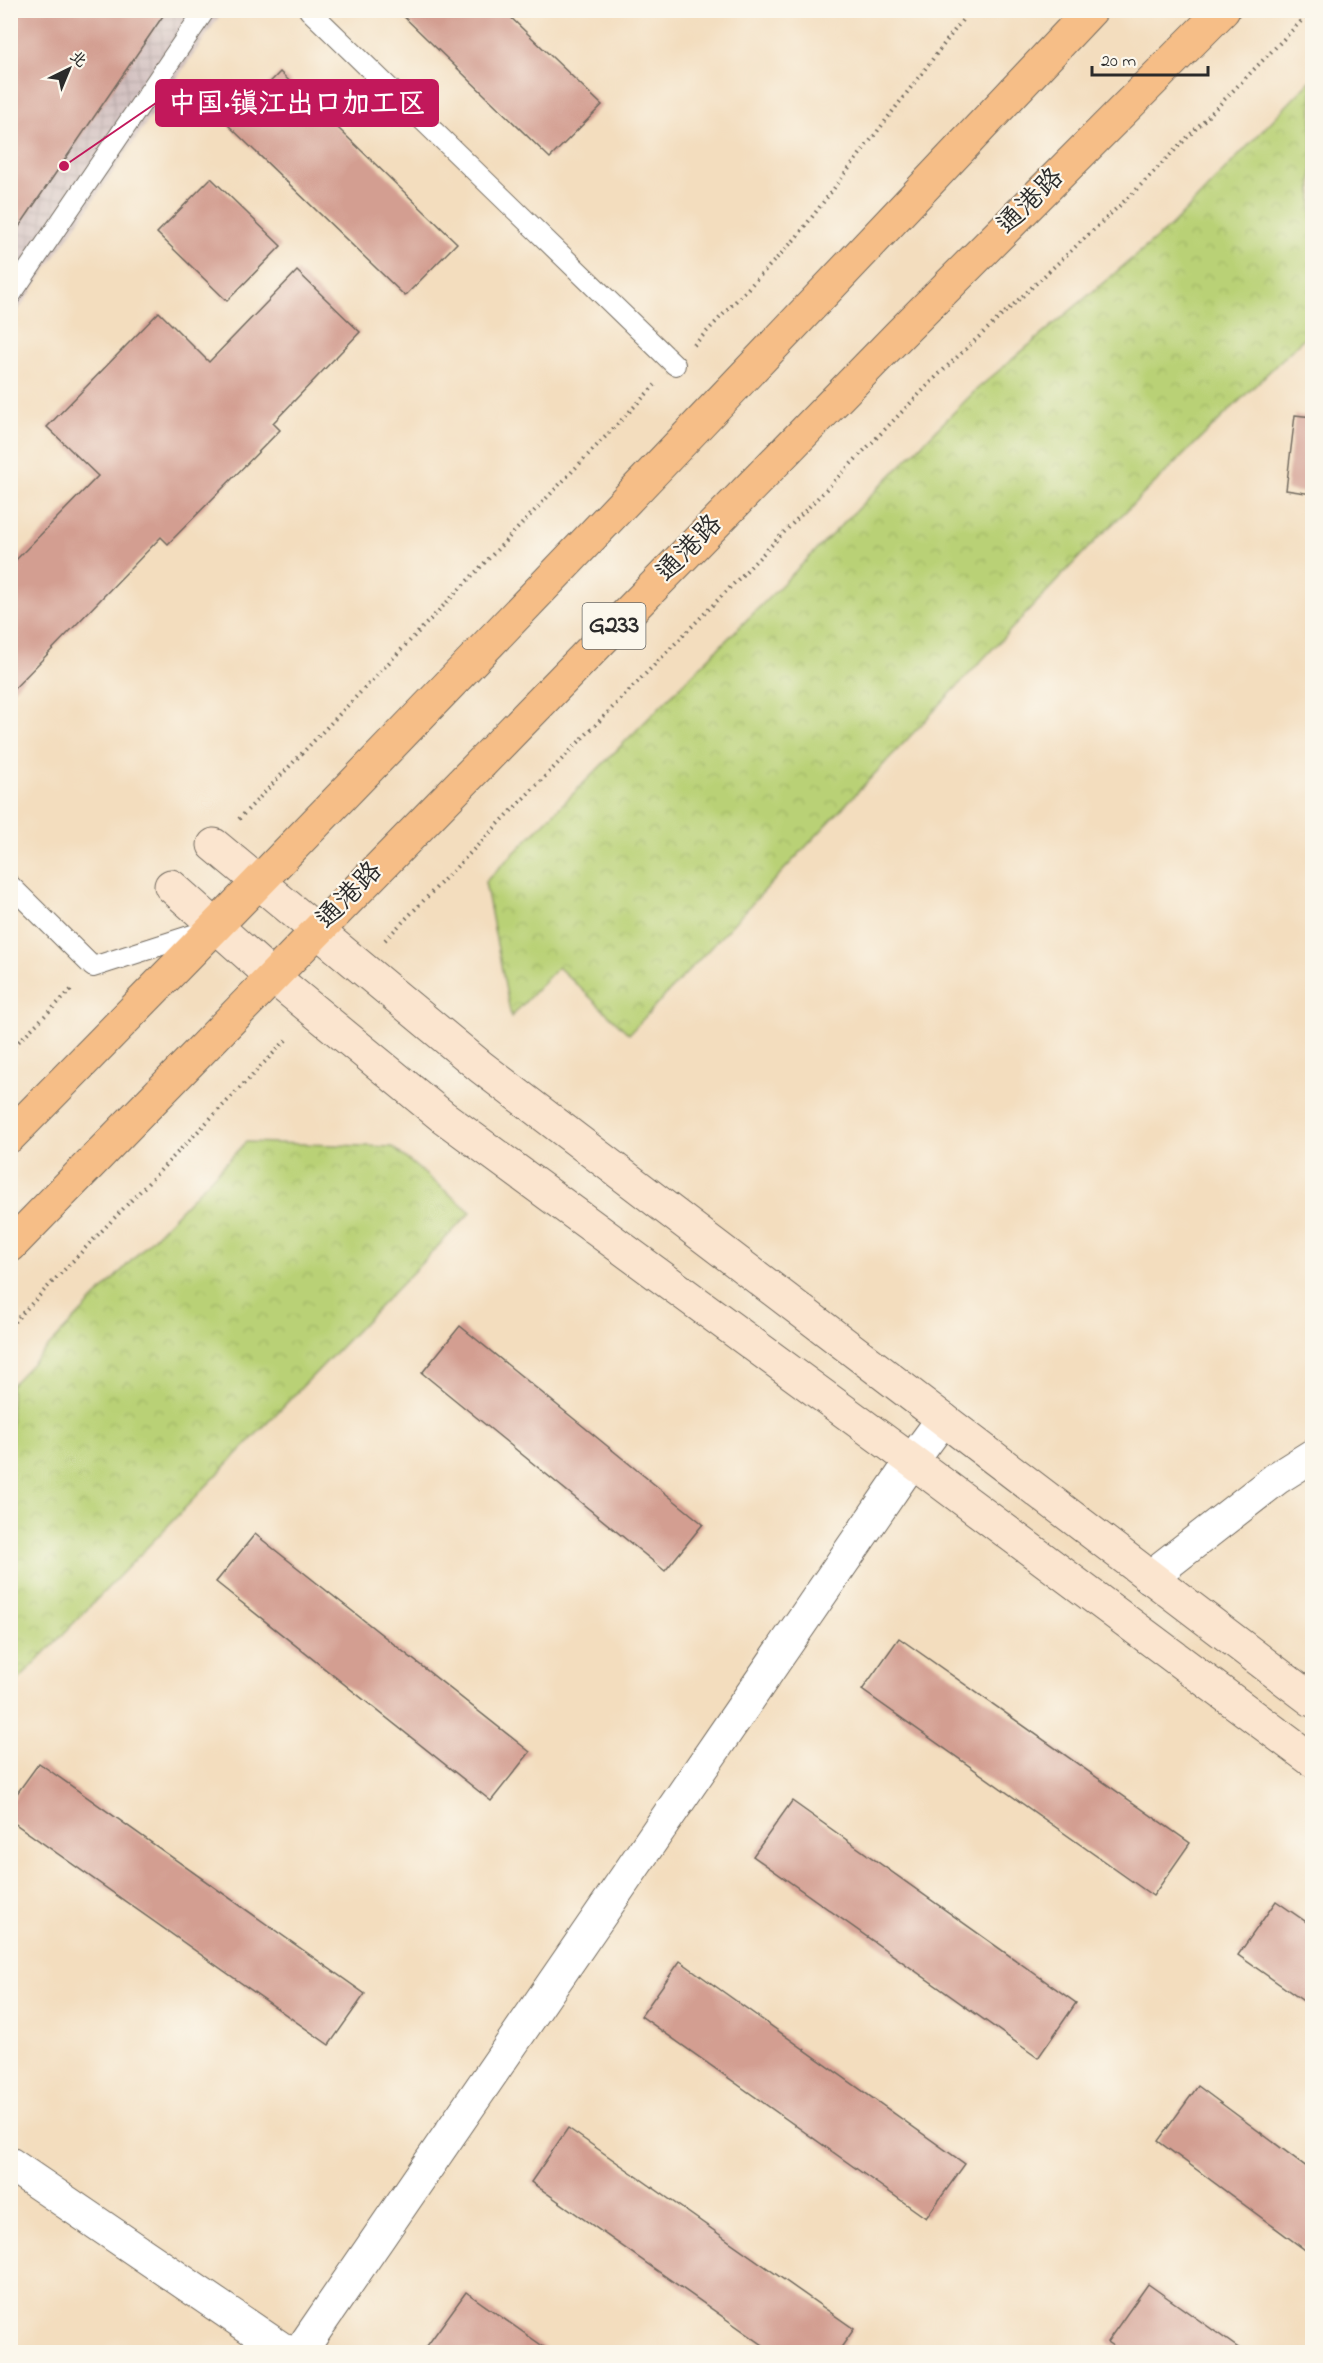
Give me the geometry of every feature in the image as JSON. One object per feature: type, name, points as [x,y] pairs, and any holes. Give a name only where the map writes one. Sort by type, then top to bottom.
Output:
[{"type":"highway","name":"G233","points":[[10,1136],[259,883],[844,273],[1091,10]]},
{"type":"highway","name":"通港路","points":[[10,1246],[898,336],[1223,10]]},
{"type":"main road","points":[[214,845],[481,1067],[1312,1700]]},
{"type":"main road","points":[[171,886],[273,977],[442,1116],[912,1461],[1312,1760]]},
{"type":"street","points":[[300,2352],[943,1419]]},
{"type":"street","points":[[1150,1577],[1277,1479],[1312,1456]]},
{"type":"street","points":[[10,2164],[286,2352]]},
{"type":"lane","points":[[10,296],[205,10]]},
{"type":"lane","points":[[309,10],[675,365]]},
{"type":"lane","points":[[10,885],[93,967],[216,927]]},
{"type":"path","points":[[214,845],[796,238],[970,10]]},
{"type":"path","points":[[360,966],[939,374],[1133,193],[1312,10]]},
{"type":"path","points":[[10,1050],[93,967]]},
{"type":"path","points":[[10,1326],[314,1011]]},
{"type":"shaded area","points":[[11,11],[223,11],[11,321]]},
{"type":"green space","points":[[1312,79],[1312,330],[1086,550],[629,1034],[558,967],[511,1017],[485,882],[977,389],[1172,225]]},
{"type":"green space","points":[[246,1142],[392,1147],[471,1212],[11,1688],[11,1385]]},
{"type":"building","points":[[10,10],[167,10],[10,240]]},
{"type":"building","points":[[397,10],[503,10],[602,105],[550,158]]},
{"type":"building","points":[[280,72],[457,243],[405,296],[228,125]]},
{"type":"building","points":[[211,178],[281,246],[227,301],[157,233]]},
{"type":"building","points":[[297,271],[360,332],[273,423],[280,430],[168,544],[161,537],[10,693],[10,566],[98,476],[47,427],[159,312],[209,362]]},
{"type":"building","points":[[1295,415],[1312,417],[1312,494],[1286,490]]},
{"type":"building","points":[[460,1326],[703,1524],[665,1571],[422,1373]]},
{"type":"building","points":[[255,1534],[530,1752],[491,1801],[216,1582]]},
{"type":"building","points":[[899,1638],[1190,1843],[1153,1896],[862,1690]]},
{"type":"building","points":[[39,1763],[365,1994],[329,2045],[10,1820],[10,1803]]},
{"type":"building","points":[[792,1801],[1076,2003],[1038,2058],[753,1856]]},
{"type":"building","points":[[1276,1901],[1312,1926],[1312,2007],[1238,1955]]},
{"type":"building","points":[[680,1961],[965,2164],[926,2218],[641,2016]]},
{"type":"building","points":[[1198,2086],[1312,2171],[1312,2255],[1158,2141]]},
{"type":"building","points":[[568,2128],[854,2329],[838,2352],[773,2352],[531,2182]]},
{"type":"building","points":[[1148,2284],[1244,2352],[1122,2352],[1107,2342]]},
{"type":"building","points":[[466,2292],[551,2352],[427,2352],[424,2350]]},
{"type":"place","name":"中国·镇江出口加工区","points":[[64,166]]}]
